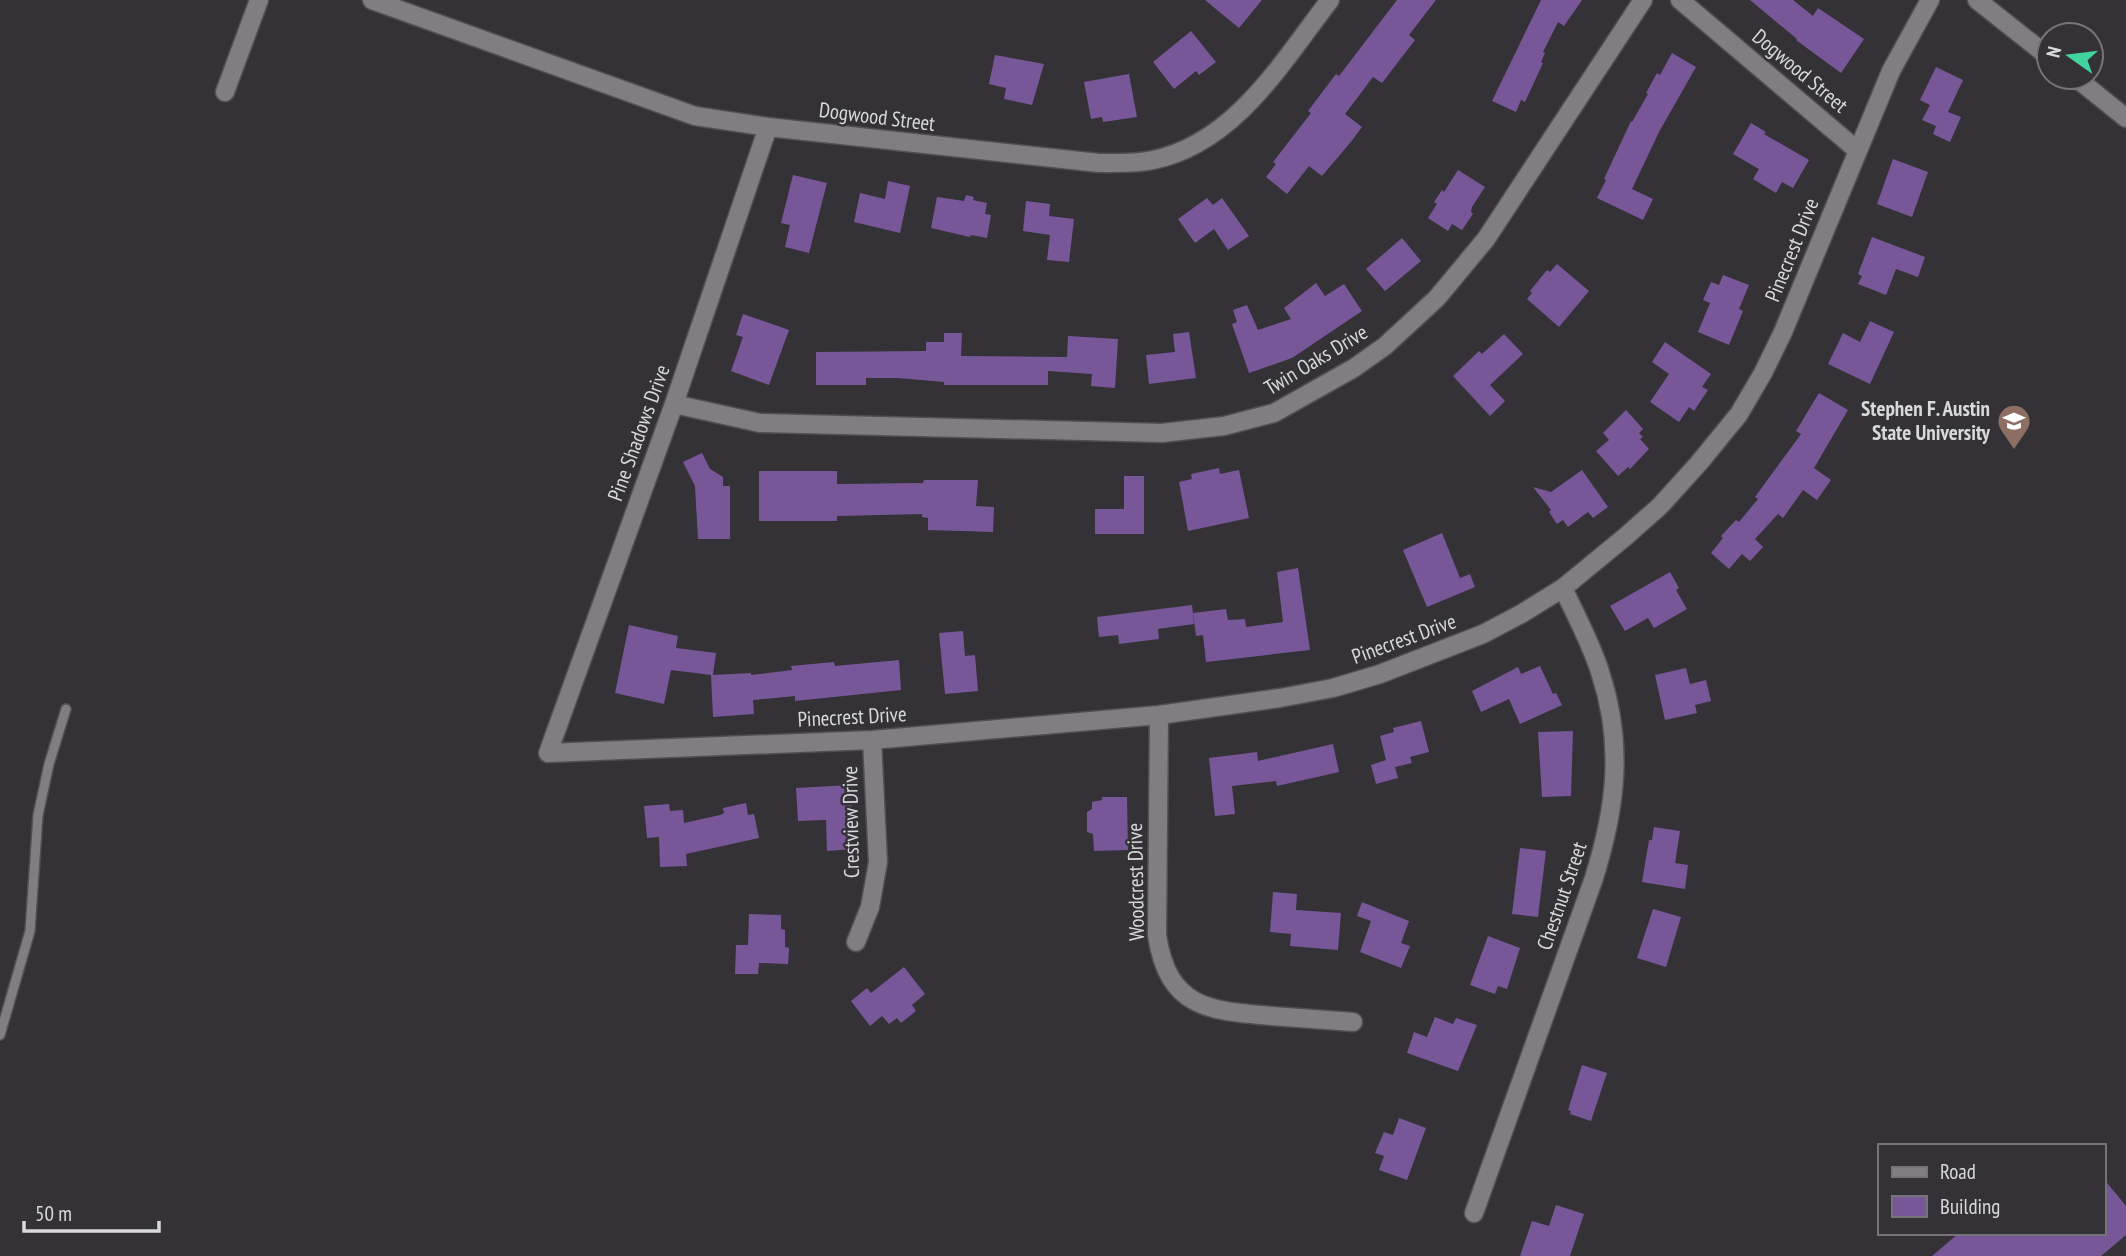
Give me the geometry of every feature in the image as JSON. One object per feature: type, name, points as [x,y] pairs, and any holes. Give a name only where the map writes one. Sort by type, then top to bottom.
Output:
[{"type":"street","points":[[225,92],[259,0]]},
{"type":"street","name":"Dogwood Street","points":[[372,0],[695,116],[768,127],[1099,163],[1152,160],[1198,144],[1240,111],[1266,83],[1330,0]]},
{"type":"street","name":"Twin Oaks Drive","points":[[674,404],[760,423],[1163,433],[1224,426],[1274,413],[1354,368],[1385,346],[1437,298],[1486,239],[1643,0]]},
{"type":"street","name":"Dogwood Street","points":[[1680,0],[1857,150]]},
{"type":"street","name":"Pinecrest Drive","points":[[548,753],[872,740],[1159,715],[1333,688],[1380,674],[1483,634],[1563,588],[1660,506],[1738,414],[1763,373],[1783,332],[1891,71],[1930,0]]},
{"type":"street","points":[[1977,0],[2035,46]]},
{"type":"street","points":[[2092,91],[2126,118]]},
{"type":"street","name":"Pine Shadows Drive","points":[[548,753],[674,404],[768,127]]},
{"type":"street","name":"Chestnut Street","points":[[1474,1213],[1594,878],[1613,802],[1615,750],[1607,696],[1600,670],[1563,588]]},
{"type":"street","name":"Woodcrest Drive","points":[[1159,715],[1157,935],[1164,969],[1184,993],[1213,1010],[1353,1021]]},
{"type":"street","name":"Crestview Drive","points":[[856,942],[870,907],[878,862],[872,740]]},
{"type":"lane","points":[[0,1035],[30,931],[40,803],[66,709]]},
{"type":"building","points":[[1205,0],[1262,0],[1239,28]]},
{"type":"building","points":[[1397,0],[1436,0],[1409,35],[1415,40],[1382,83],[1373,77],[1345,114],[1362,127],[1350,143],[1322,176],[1309,166],[1287,194],[1266,177],[1276,164],[1273,162],[1311,113],[1308,111],[1336,74],[1339,76]]},
{"type":"building","points":[[1541,0],[1582,0],[1564,26],[1558,22],[1543,52],[1543,63],[1525,102],[1521,100],[1516,112],[1492,101]]},
{"type":"building","points":[[1750,0],[1793,0],[1813,16],[1818,8],[1864,39],[1841,73],[1796,40]]},
{"type":"building","points":[[1191,31],[1216,62],[1199,75],[1196,71],[1174,89],[1153,62]]},
{"type":"building","points":[[1672,53],[1696,67],[1659,132],[1632,189],[1653,199],[1643,220],[1597,198],[1631,121],[1657,73],[1660,75]]},
{"type":"building","points":[[995,55],[1044,64],[1032,105],[1004,99],[1006,88],[989,84]]},
{"type":"building","points":[[1936,67],[1963,80],[1948,112],[1961,117],[1950,142],[1933,134],[1936,126],[1922,120],[1930,105],[1920,100]]},
{"type":"building","points":[[1129,74],[1137,117],[1103,122],[1102,117],[1091,119],[1084,82]]},
{"type":"building","points":[[1751,123],[1766,132],[1764,134],[1809,160],[1793,188],[1782,182],[1776,193],[1753,179],[1759,169],[1733,154]]},
{"type":"building","points":[[1893,159],[1928,172],[1912,217],[1877,204]]},
{"type":"building","points":[[1458,170],[1485,187],[1472,207],[1473,214],[1462,230],[1452,224],[1448,231],[1428,218],[1437,204],[1434,202]]},
{"type":"building","points":[[793,175],[827,183],[809,253],[785,247],[790,225],[781,223]]},
{"type":"building","points":[[888,181],[910,186],[900,233],[854,222],[860,193],[885,199]]},
{"type":"building","points":[[966,195],[974,197],[973,200],[987,203],[985,214],[991,215],[987,238],[931,228],[937,197],[964,201]]},
{"type":"building","points":[[1207,198],[1213,205],[1222,198],[1249,236],[1228,250],[1214,229],[1195,243],[1178,219]]},
{"type":"building","points":[[1026,201],[1050,204],[1049,216],[1074,219],[1069,262],[1047,260],[1050,235],[1023,231]]},
{"type":"building","points":[[1872,237],[1925,257],[1918,277],[1896,269],[1886,295],[1858,284],[1862,276],[1858,274]]},
{"type":"building","points":[[1402,238],[1421,261],[1385,291],[1366,269]]},
{"type":"building","points":[[1557,264],[1589,291],[1559,327],[1527,299],[1547,270],[1550,272]]},
{"type":"building","points":[[1723,275],[1749,285],[1739,309],[1743,311],[1729,345],[1698,332],[1710,303],[1703,300],[1711,282],[1719,285]]},
{"type":"building","points":[[1316,283],[1325,296],[1344,284],[1362,311],[1292,358],[1249,373],[1232,324],[1237,322],[1233,310],[1247,305],[1258,330],[1291,319],[1284,308]]},
{"type":"building","points":[[743,314],[789,330],[769,385],[731,371],[743,337],[736,335]]},
{"type":"building","points":[[1870,321],[1894,332],[1870,384],[1828,364],[1843,333],[1860,342]]},
{"type":"building","points":[[1189,332],[1196,378],[1149,384],[1146,355],[1175,352],[1173,334]]},
{"type":"building","points":[[944,333],[962,333],[961,356],[1067,357],[1068,336],[1118,339],[1115,388],[1091,386],[1092,374],[1048,371],[1048,385],[944,385],[944,382],[866,378],[866,385],[816,385],[816,352],[926,351],[926,342],[944,342]]},
{"type":"building","points":[[1504,334],[1523,354],[1490,385],[1505,401],[1490,416],[1453,376],[1479,351],[1482,354]]},
{"type":"building","points":[[1665,342],[1711,374],[1702,387],[1708,390],[1694,411],[1689,407],[1679,422],[1650,402],[1669,374],[1652,362]]},
{"type":"building","points":[[1819,393],[1848,410],[1814,468],[1831,480],[1817,500],[1803,490],[1783,518],[1778,514],[1755,539],[1763,547],[1750,561],[1742,554],[1729,569],[1711,553],[1723,538],[1721,536],[1736,520],[1739,522],[1758,499],[1755,497],[1801,434],[1796,431]]},
{"type":"building","points":[[1626,410],[1643,429],[1639,433],[1643,437],[1640,439],[1649,449],[1630,469],[1628,467],[1618,476],[1596,451],[1609,440],[1603,433]]},
{"type":"building","points":[[702,453],[710,469],[723,477],[723,486],[730,486],[730,539],[698,539],[695,486],[683,462]]},
{"type":"building","points":[[1219,468],[1220,474],[1239,470],[1249,518],[1188,531],[1179,482],[1192,479],[1191,474]]},
{"type":"building","points":[[1582,470],[1608,507],[1593,518],[1588,512],[1568,527],[1563,520],[1557,524],[1549,512],[1551,510],[1533,487],[1551,492]]},
{"type":"building","points":[[759,471],[837,471],[837,484],[978,480],[976,506],[994,507],[993,532],[928,530],[928,518],[922,517],[922,514],[837,516],[837,521],[759,521]]},
{"type":"building","points":[[1124,476],[1144,476],[1144,534],[1095,534],[1095,509],[1124,509]]},
{"type":"building","points":[[1442,533],[1460,578],[1470,574],[1475,587],[1427,607],[1403,550]]},
{"type":"building","points":[[1298,568],[1310,650],[1206,662],[1203,635],[1196,636],[1193,613],[1226,609],[1228,620],[1245,619],[1246,627],[1283,622],[1277,572]]},
{"type":"building","points":[[1670,572],[1687,609],[1654,628],[1648,618],[1625,631],[1610,606]]},
{"type":"building","points":[[1192,605],[1194,624],[1158,629],[1159,639],[1119,644],[1118,635],[1099,637],[1097,617]]},
{"type":"building","points":[[629,625],[678,636],[676,648],[716,653],[713,675],[751,675],[792,670],[791,666],[834,662],[835,666],[899,660],[901,690],[795,701],[795,696],[753,700],[754,714],[713,717],[711,675],[671,670],[664,704],[615,693]]},
{"type":"building","points":[[963,631],[965,656],[975,655],[978,691],[945,694],[939,633]]},
{"type":"building","points":[[1540,666],[1553,694],[1556,693],[1562,705],[1520,724],[1509,699],[1481,712],[1472,691],[1518,667],[1521,674]]},
{"type":"building","points":[[1686,668],[1690,684],[1706,680],[1711,701],[1695,705],[1697,713],[1665,720],[1655,675]]},
{"type":"building","points":[[1421,721],[1429,752],[1410,757],[1412,763],[1395,767],[1398,778],[1376,784],[1371,765],[1386,760],[1380,736],[1394,732],[1393,728]]},
{"type":"building","points":[[1573,731],[1571,796],[1542,797],[1538,732]]},
{"type":"building","points":[[1333,744],[1339,772],[1277,786],[1276,781],[1232,786],[1235,814],[1215,816],[1209,758],[1257,752],[1258,761]]},
{"type":"building","points":[[850,785],[854,849],[827,851],[826,820],[798,821],[796,788]]},
{"type":"building","points":[[1102,797],[1127,797],[1128,850],[1094,851],[1093,834],[1087,832],[1087,812],[1092,809],[1092,802],[1102,800]]},
{"type":"building","points":[[746,803],[748,815],[754,814],[759,838],[686,854],[687,866],[660,867],[659,837],[647,838],[644,806],[669,804],[670,811],[683,810],[684,823],[720,815],[724,813],[723,808]]},
{"type":"building","points":[[1654,827],[1680,831],[1675,863],[1688,865],[1685,889],[1642,882],[1649,840],[1652,840]]},
{"type":"building","points":[[1520,848],[1546,851],[1538,917],[1512,914]]},
{"type":"building","points":[[1273,892],[1297,894],[1296,910],[1341,913],[1338,950],[1290,946],[1291,934],[1270,932]]},
{"type":"building","points":[[1362,902],[1409,921],[1401,943],[1410,946],[1401,968],[1360,952],[1371,921],[1357,916]]},
{"type":"building","points":[[1653,909],[1681,917],[1666,967],[1637,958]]},
{"type":"building","points":[[749,914],[781,915],[781,929],[785,930],[785,947],[789,948],[788,964],[759,963],[758,974],[735,974],[736,945],[748,945]]},
{"type":"building","points":[[1488,936],[1520,948],[1507,989],[1498,986],[1495,994],[1470,985]]},
{"type":"building","points":[[904,967],[925,994],[912,1005],[916,1011],[901,1023],[897,1018],[889,1024],[882,1016],[870,1026],[851,1001],[867,988],[871,993]]},
{"type":"building","points":[[1435,1017],[1453,1024],[1456,1018],[1477,1025],[1458,1071],[1407,1053],[1414,1032],[1427,1037]]},
{"type":"building","points":[[1582,1065],[1607,1073],[1591,1121],[1570,1114],[1571,1111],[1568,1110]]},
{"type":"building","points":[[1399,1118],[1426,1128],[1407,1180],[1379,1170],[1384,1156],[1375,1153],[1384,1132],[1393,1135]]},
{"type":"building","points":[[2105,1180],[2126,1206],[2126,1235],[2101,1256],[1932,1256],[1957,1235],[2105,1235]]},
{"type":"building","points":[[1556,1205],[1584,1214],[1570,1256],[1520,1256],[1532,1221],[1549,1226]]},
{"type":"place","name":"Stephen F. Austin State University","points":[[2014,451]]}]
